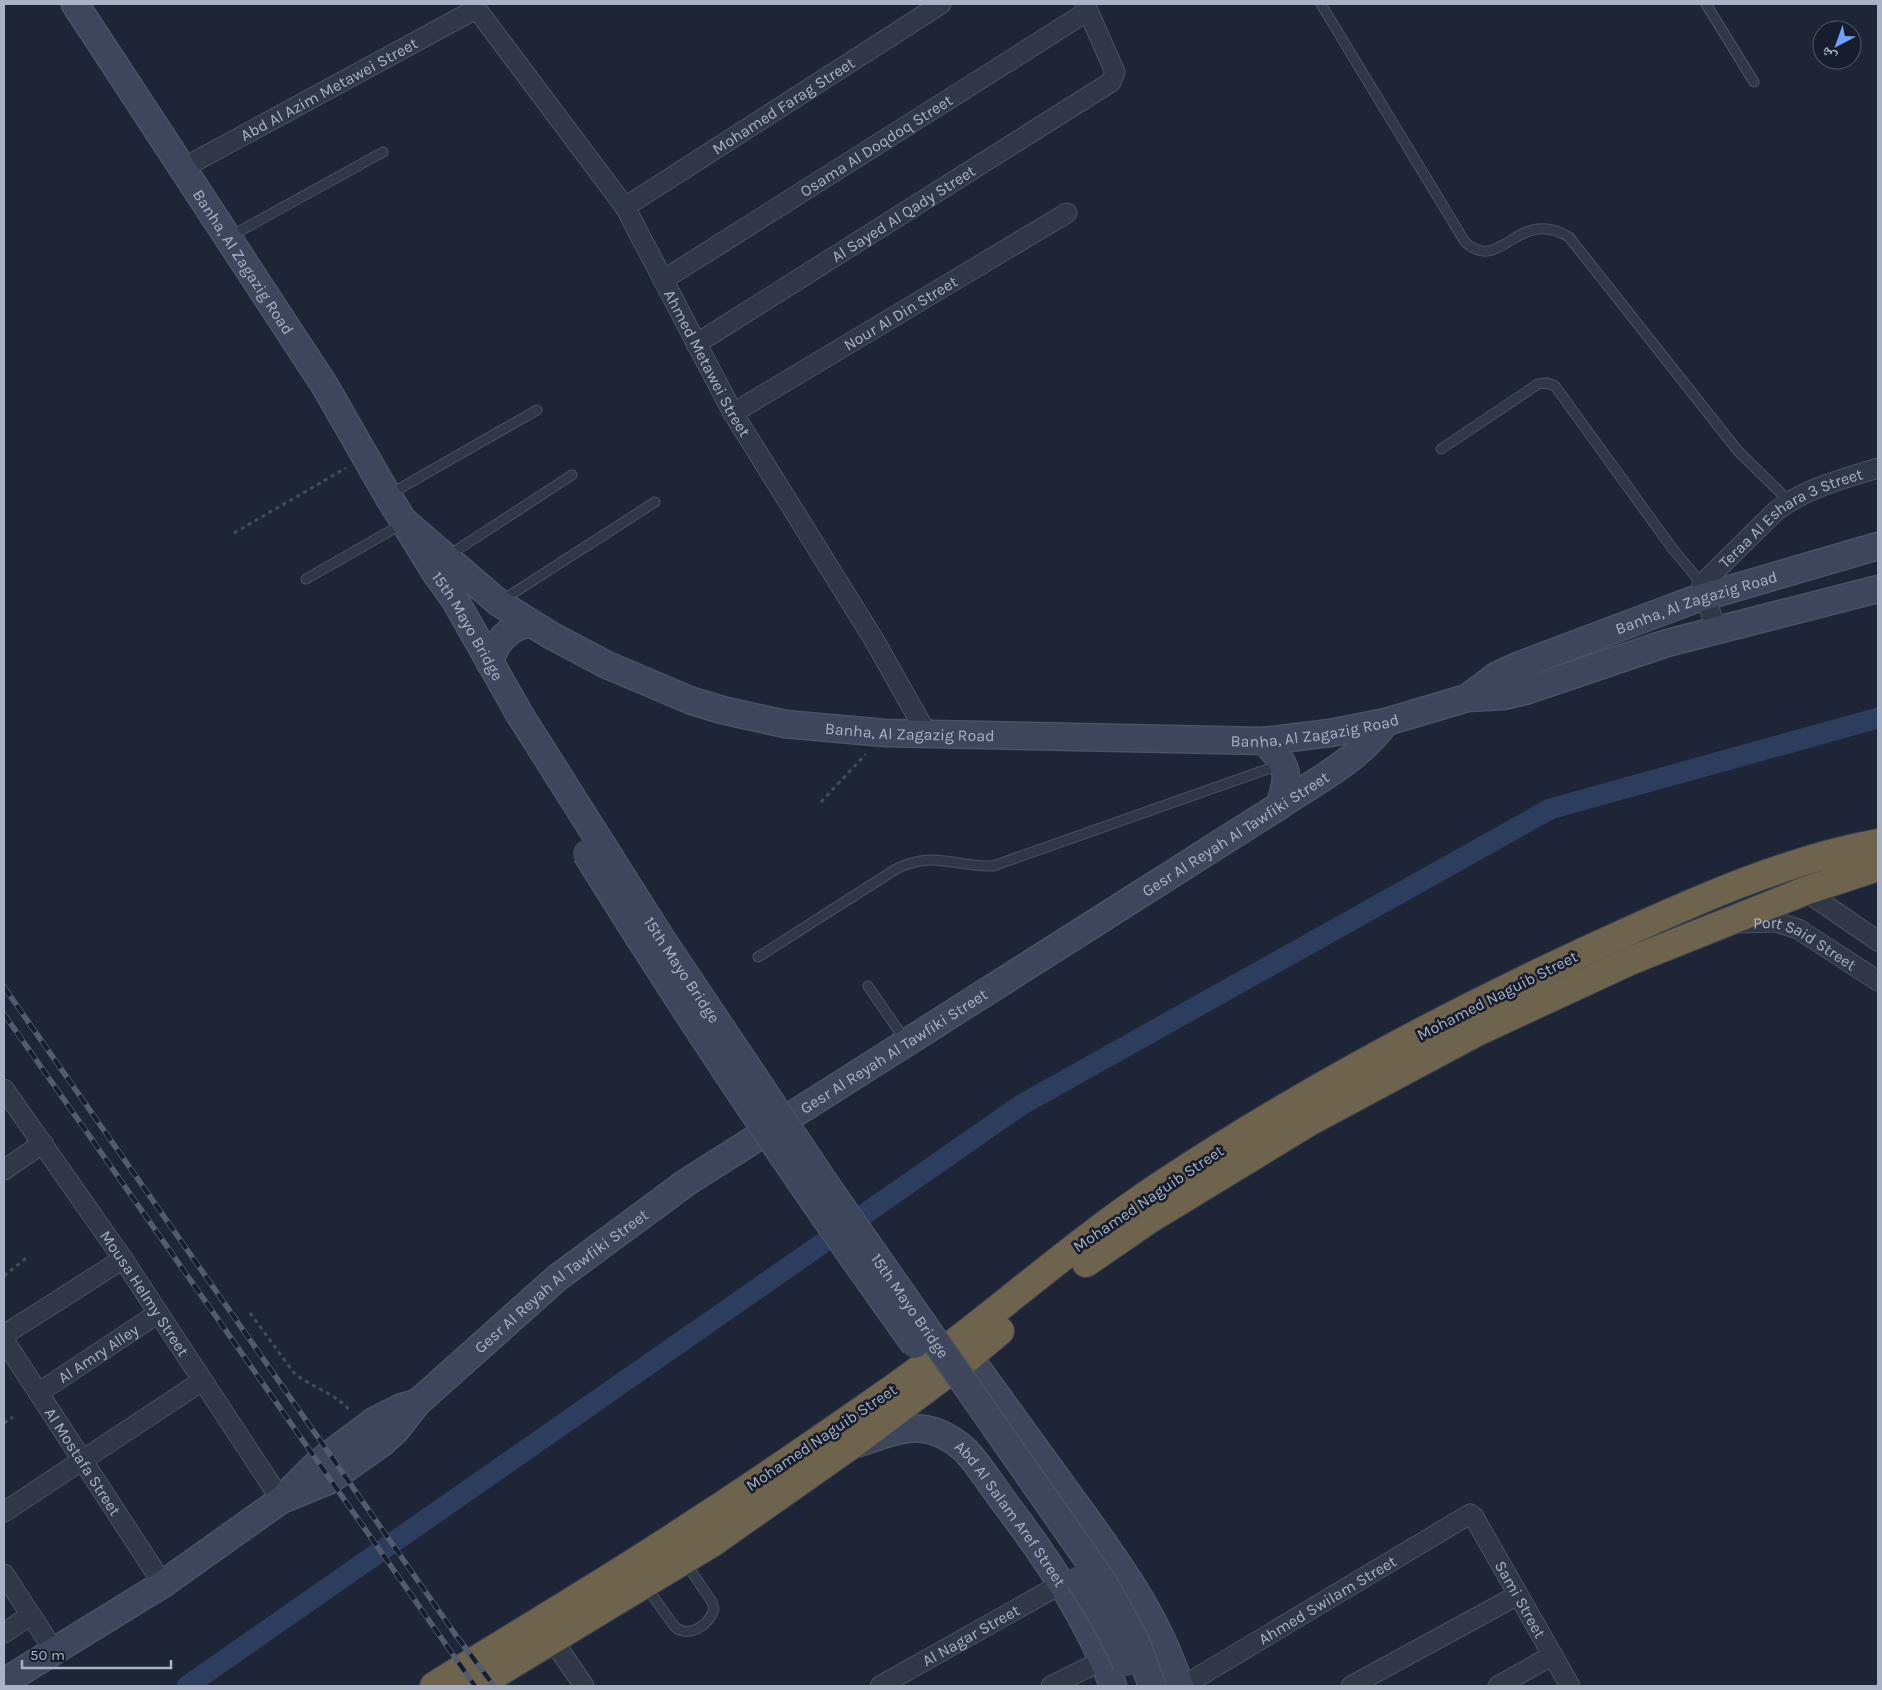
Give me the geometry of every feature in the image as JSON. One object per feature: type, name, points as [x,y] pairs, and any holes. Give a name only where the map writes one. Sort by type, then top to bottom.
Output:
[{"type":"highway","name":"Mohamed Naguib Street","points":[[481,1676],[677,1550],[850,1446],[969,1357],[1020,1314],[1110,1246],[1302,1112],[1338,1076],[1558,963],[1664,915],[1777,870],[1878,843]]},
{"type":"highway","name":"Mohamed Naguib Street","points":[[481,1676],[552,1639],[645,1584],[677,1550],[959,1340],[1069,1252],[1162,1185],[1302,1112],[1348,1102],[1477,1032],[1630,961],[1804,891],[1878,867]]},
{"type":"highway","points":[[1338,1076],[1336,1087],[1348,1102]]},
{"type":"highway","points":[[434,1686],[481,1676]]},
{"type":"main road","name":"Banha, Al Zagazig Road","points":[[75,4],[325,386],[388,496],[405,522],[440,565],[531,623],[607,666],[692,701],[722,710],[786,724],[885,733],[1264,741],[1330,733],[1386,722],[1466,698],[1503,696],[1525,691],[1667,643],[1878,588]]},
{"type":"main road","name":"Banha, Al Zagazig Road","points":[[1466,698],[1496,676],[1520,664],[1704,590],[1878,546]]},
{"type":"main road","name":"15th Mayo Bridge","points":[[440,565],[455,600],[490,663],[513,720],[611,894],[710,1046],[861,1270],[1087,1590],[1118,1644],[1135,1686]]},
{"type":"main road","name":"15th Mayo Bridge","points":[[440,565],[438,589],[452,622],[513,720],[800,1146],[1004,1443],[1104,1583],[1136,1641],[1152,1686]]},
{"type":"main road","points":[[490,663],[492,653],[504,636],[521,625],[531,623]]},
{"type":"main road","name":"Gesr Al Reyah Al Tawfiki Street","points":[[281,1500],[314,1488],[342,1472],[396,1430],[417,1403],[557,1278],[594,1248],[687,1182],[1279,806],[1357,754],[1376,737],[1386,722]]},
{"type":"main road","points":[[1264,741],[1284,764],[1287,776],[1279,806]]},
{"type":"main road","points":[[969,1357],[1126,1573],[1159,1630],[1181,1686]]},
{"type":"main road","name":"Gesr Al Reyah Al Tawfiki Street","points":[[4,1682],[163,1584],[281,1500],[318,1463],[387,1413],[417,1403]]},
{"type":"main road","name":"Abd Al Salam Aref Street","points":[[850,1446],[907,1429],[927,1430],[946,1437],[965,1450],[1026,1532],[1061,1584],[1103,1660],[1113,1686]]},
{"type":"street","name":"Mohamed Farag Street","points":[[625,207],[941,4]]},
{"type":"street","name":"Abd Al Azim Metawei Street","points":[[183,168],[474,6]]},
{"type":"street","name":"Ahmed Metawei Street","points":[[474,6],[625,207],[733,413],[873,638],[927,734]]},
{"type":"street","name":"Al Sayed Al Qady Street","points":[[696,344],[1111,82],[1115,72],[1087,7]]},
{"type":"street","name":"Osama Al Doqdoq Street","points":[[663,280],[1087,7]]},
{"type":"street","name":"Nour Al Din Street","points":[[733,413],[1067,213]]},
{"type":"street","name":"Teraa Al Eshara 3 Street","points":[[1704,590],[1776,511],[1789,501],[1805,492],[1878,468]]},
{"type":"street","points":[[1704,590],[1716,630]]},
{"type":"street","points":[[1804,891],[1878,941]]},
{"type":"street","name":"Port Said Street","points":[[1725,923],[1776,922],[1789,926],[1878,981]]},
{"type":"street","name":"Mousa Helmy Street","points":[[4,1089],[123,1259],[157,1314],[281,1500]]},
{"type":"street","points":[[4,1170],[43,1143]]},
{"type":"street","points":[[4,1335],[123,1259]]},
{"type":"street","name":"Al Amry Alley","points":[[38,1393],[157,1314]]},
{"type":"street","name":"Al Mostafa Street","points":[[4,1340],[163,1584]]},
{"type":"street","points":[[4,1512],[202,1381]]},
{"type":"street","name":"Ahmed Swilam Street","points":[[1181,1686],[1470,1514]]},
{"type":"street","name":"Sami Street","points":[[1470,1514],[1474,1517],[1570,1686]]},
{"type":"street","points":[[4,1574],[55,1652]]},
{"type":"street","name":"Al Nagar Street","points":[[880,1686],[1061,1584]]},
{"type":"street","points":[[1351,1686],[1518,1594]]},
{"type":"street","points":[[4,1633],[31,1615]]},
{"type":"street","points":[[552,1639],[584,1686]]},
{"type":"street","points":[[1498,1686],[1553,1655]]},
{"type":"street","points":[[1051,1686],[1103,1660]]},
{"type":"lane","points":[[1321,4],[1465,242],[1473,249],[1484,252],[1493,251],[1527,230],[1542,227],[1556,230],[1569,237],[1738,451],[1789,501]]},
{"type":"lane","points":[[1706,4],[1754,82]]},
{"type":"lane","points":[[228,238],[383,152]]},
{"type":"lane","points":[[1440,449],[1538,384],[1547,383],[1555,386],[1704,590]]},
{"type":"lane","points":[[388,496],[537,410]]},
{"type":"lane","points":[[440,565],[572,475]]},
{"type":"lane","points":[[499,603],[656,502]]},
{"type":"lane","points":[[306,579],[405,522]]},
{"type":"lane","points":[[758,957],[896,869],[913,861],[932,858],[972,866],[992,866],[1284,764]]},
{"type":"lane","points":[[868,986],[906,1042]]},
{"type":"lane","points":[[645,1584],[674,1627],[681,1632],[689,1633],[706,1622],[714,1609],[712,1602],[677,1550]]},
{"type":"path","points":[[234,533],[365,456]]},
{"type":"path","points":[[822,802],[885,733]]},
{"type":"path","points":[[4,1276],[26,1258]]},
{"type":"path","points":[[250,1313],[294,1373],[338,1399],[352,1413],[363,1430]]},
{"type":"path","points":[[4,1423],[13,1417]]},
{"type":"waterway","points":[[187,1686],[1021,1105],[1550,809],[1878,718]]},
{"type":"railway","points":[[4,987],[455,1634],[494,1686]]},
{"type":"railway","points":[[4,1014],[475,1686]]}]
